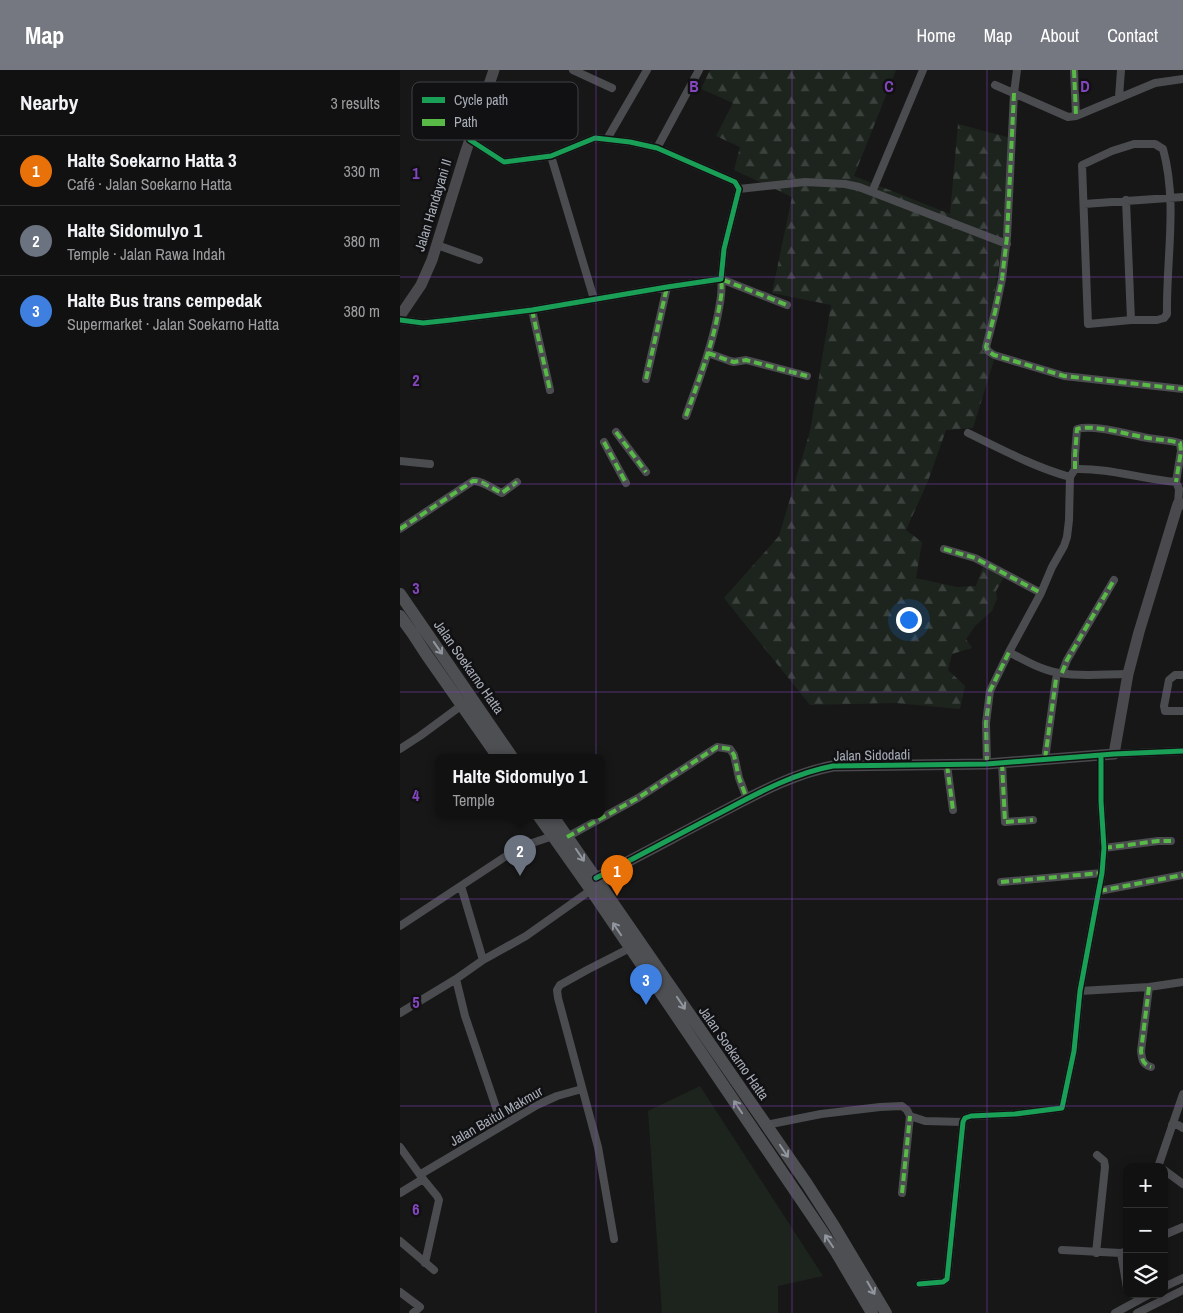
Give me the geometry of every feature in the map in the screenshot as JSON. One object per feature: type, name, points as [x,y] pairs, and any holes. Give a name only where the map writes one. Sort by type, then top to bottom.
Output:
[{"type":"main road","name":"Jalan Soekarno Hatta","points":[[400,594],[418,630],[462,705],[496,754]]},
{"type":"main road","name":"Jalan Soekarno Hatta","points":[[400,616],[418,630],[510,754]]},
{"type":"main road","name":"Jalan Soekarno Hatta","points":[[541,819],[660,971],[834,1226],[886,1313]]},
{"type":"main road","name":"Jalan Soekarno Hatta","points":[[555,819],[567,837],[630,948],[836,1252],[872,1313]]},
{"type":"main road","points":[[795,1192],[806,1184]]},
{"type":"street","name":"Jalan Handayani II","points":[[490,82],[494,70]]},
{"type":"street","points":[[573,70],[612,88]]},
{"type":"street","points":[[608,139],[647,70]]},
{"type":"street","points":[[657,148],[699,70]]},
{"type":"street","points":[[872,192],[923,70]]},
{"type":"street","points":[[1017,70],[1014,93],[1006,244],[1002,279],[986,347],[988,351],[994,355],[1064,376],[1183,389]]},
{"type":"street","points":[[1074,70],[1076,116]]},
{"type":"street","points":[[1119,97],[1121,70]]},
{"type":"street","points":[[995,85],[1065,116],[1076,116],[1155,83],[1183,79]]},
{"type":"street","points":[[470,140],[504,162],[551,156],[594,138],[608,139],[657,148],[735,182],[739,189],[724,248],[722,290],[716,324],[686,416]]},
{"type":"street","name":"Jalan Handayani II","points":[[400,318],[421,285],[437,245],[470,140]]},
{"type":"street","points":[[1134,144],[1155,144],[1162,149],[1166,160],[1171,197],[1167,314],[1164,318],[1157,320],[1131,320],[1088,324],[1082,164],[1134,144]]},
{"type":"street","points":[[551,156],[594,299]]},
{"type":"street","points":[[739,189],[805,182],[845,184],[859,187],[1006,244]]},
{"type":"street","points":[[1084,204],[1183,196]]},
{"type":"street","points":[[1126,200],[1131,320]]},
{"type":"street","points":[[437,245],[479,260]]},
{"type":"street","points":[[400,318],[423,322],[532,310],[666,286],[721,280],[759,293],[787,306]]},
{"type":"street","points":[[646,379],[666,286]]},
{"type":"street","points":[[532,310],[550,390]]},
{"type":"street","points":[[708,353],[734,362],[746,360],[808,376]]},
{"type":"street","points":[[988,764],[986,723],[990,690],[1064,546],[1069,520],[1070,477],[1075,469],[1078,430],[1082,428],[1095,428],[1180,443],[1181,451],[1176,482],[1181,504],[1139,632],[1128,674],[1114,754],[1183,751]]},
{"type":"street","points":[[616,432],[646,472]]},
{"type":"street","points":[[968,433],[1002,450],[1070,477]]},
{"type":"street","points":[[604,442],[626,483]]},
{"type":"street","points":[[400,461],[430,464]]},
{"type":"street","points":[[1075,469],[1109,471],[1176,482]]},
{"type":"street","points":[[400,529],[472,481],[480,481],[484,485],[502,492],[517,482]]},
{"type":"street","points":[[944,549],[975,558],[1041,593]]},
{"type":"street","points":[[1045,759],[1059,676],[1066,660],[1114,580]]},
{"type":"street","points":[[1009,652],[1059,676],[1074,674],[1128,674]]},
{"type":"street","points":[[1183,675],[1175,675],[1169,680],[1164,706],[1165,711],[1183,711]]},
{"type":"street","points":[[400,749],[462,705]]},
{"type":"street","points":[[605,816],[638,798],[717,747],[730,749],[734,755],[739,778],[747,799]]},
{"type":"street","name":"Jalan Sidodadi","points":[[593,884],[747,799],[806,773],[832,766],[988,764],[1114,754]]},
{"type":"street","points":[[918,1284],[943,1282],[949,1274],[963,1122],[965,1118],[977,1115],[1015,1114],[1062,1108],[1074,1051],[1080,991],[1102,874],[1104,848],[1101,756]]},
{"type":"street","points":[[1002,763],[1005,822],[1032,820]]},
{"type":"street","points":[[947,765],[953,810]]},
{"type":"street","points":[[567,837],[600,819]]},
{"type":"street","points":[[400,926],[520,847],[553,836]]},
{"type":"street","points":[[1104,848],[1171,841]]},
{"type":"street","points":[[1001,882],[1102,874]]},
{"type":"street","points":[[1099,891],[1183,875]]},
{"type":"street","points":[[400,1013],[483,960],[526,936],[593,884]]},
{"type":"street","points":[[461,886],[483,960]]},
{"type":"street","points":[[614,1239],[598,1147],[557,990],[560,986],[587,970],[630,948]]},
{"type":"street","points":[[456,979],[465,1016],[502,1125]]},
{"type":"street","points":[[1080,991],[1149,987],[1183,982]]},
{"type":"street","points":[[1149,987],[1141,1051],[1142,1060],[1151,1067]]},
{"type":"street","name":"Jalan Baitul Makmur","points":[[400,1193],[422,1176],[537,1105],[557,1096],[582,1089]]},
{"type":"street","points":[[1161,1163],[1172,1125],[1182,1100]]},
{"type":"street","points":[[766,1125],[821,1114],[880,1106],[902,1106],[910,1116],[902,1193]]},
{"type":"street","points":[[910,1116],[925,1121],[963,1122]]},
{"type":"street","points":[[1172,1125],[1178,1125],[1183,1128]]},
{"type":"street","points":[[400,1147],[439,1200],[425,1263]]},
{"type":"street","points":[[1096,1253],[1105,1167],[1104,1161],[1097,1155]]},
{"type":"street","points":[[1168,1173],[1183,1184]]},
{"type":"street","points":[[1168,1234],[1183,1228]]},
{"type":"street","points":[[400,1241],[434,1270]]},
{"type":"street","points":[[1062,1250],[1096,1253],[1123,1252]]},
{"type":"street","points":[[1168,1285],[1183,1278]]},
{"type":"street","points":[[1137,1313],[1183,1290]]},
{"type":"street","points":[[400,1292],[426,1313]]},
{"type":"street","points":[[1129,1298],[1130,1304]]},
{"type":"street","points":[[1115,1313],[1142,1298]]},
{"type":"street","points":[[413,1313],[420,1307]]},
{"type":"green space","points":[[710,70],[896,70],[854,176],[950,214],[958,124],[1011,138],[1004,235],[983,351],[994,360],[973,428],[946,430],[928,481],[906,530],[922,542],[916,578],[957,587],[976,586],[983,566],[1004,577],[996,591],[997,599],[992,611],[975,626],[966,639],[972,648],[952,654],[948,670],[965,686],[960,709],[895,703],[810,705],[724,598],[779,536],[810,431],[831,305],[772,293],[792,197],[734,170],[740,147],[716,136],[733,103],[701,89]]},
{"type":"green space","points":[[700,1086],[823,1276],[778,1286],[778,1313],[662,1313],[648,1111]]},
{"type":"marked path","points":[[1074,70],[1076,116]]},
{"type":"marked path","points":[[1014,93],[1007,237],[1002,279],[986,347],[988,351],[994,355],[1064,376],[1183,389]]},
{"type":"marked path","points":[[686,416],[712,340],[721,297],[721,279],[787,305]]},
{"type":"marked path","points":[[646,379],[667,287]]},
{"type":"marked path","points":[[532,310],[550,390]]},
{"type":"marked path","points":[[708,353],[734,362],[746,360],[807,376]]},
{"type":"marked path","points":[[1075,469],[1077,429],[1102,429],[1180,443],[1181,451],[1176,482]]},
{"type":"marked path","points":[[616,432],[646,472]]},
{"type":"marked path","points":[[604,442],[626,483]]},
{"type":"marked path","points":[[400,529],[473,481],[483,483],[502,493],[517,482]]},
{"type":"marked path","points":[[944,549],[975,558],[1041,593]]},
{"type":"marked path","points":[[1062,673],[1067,660],[1114,580]]},
{"type":"marked path","points":[[987,764],[986,723],[990,691],[1009,652]]},
{"type":"marked path","points":[[1045,759],[1056,679]]},
{"type":"marked path","points":[[605,816],[638,798],[717,747],[730,749],[734,755],[739,778],[747,799]]},
{"type":"marked path","points":[[1002,763],[1005,822],[1033,820]]},
{"type":"marked path","points":[[947,765],[953,810]]},
{"type":"marked path","points":[[567,837],[600,819]]},
{"type":"marked path","points":[[1104,848],[1171,841]]},
{"type":"marked path","points":[[1001,882],[1102,873]]},
{"type":"marked path","points":[[1099,891],[1183,875]]},
{"type":"marked path","points":[[1149,987],[1141,1051],[1144,1063],[1151,1067]]},
{"type":"marked path","points":[[902,1193],[910,1116]]},
{"type":"cycle path","points":[[400,320],[423,323],[532,310],[721,279],[724,249],[739,189],[735,182],[657,148],[630,142],[595,138],[551,156],[504,162],[470,140]]},
{"type":"cycle path","points":[[596,878],[771,787],[786,780],[833,766],[987,764],[1114,754],[1183,751]]},
{"type":"cycle path","points":[[919,1284],[943,1282],[947,1279],[963,1122],[965,1118],[1062,1108],[1074,1051],[1080,991],[1102,873],[1104,848],[1101,756]]},
{"type":"place","name":"Halte Sidomulyo 1","points":[[520,876]]},
{"type":"place","name":"Halte Soekarno Hatta 3","points":[[617,896]]},
{"type":"place","name":"Halte Bus trans cempedak","points":[[646,1005]]}]
